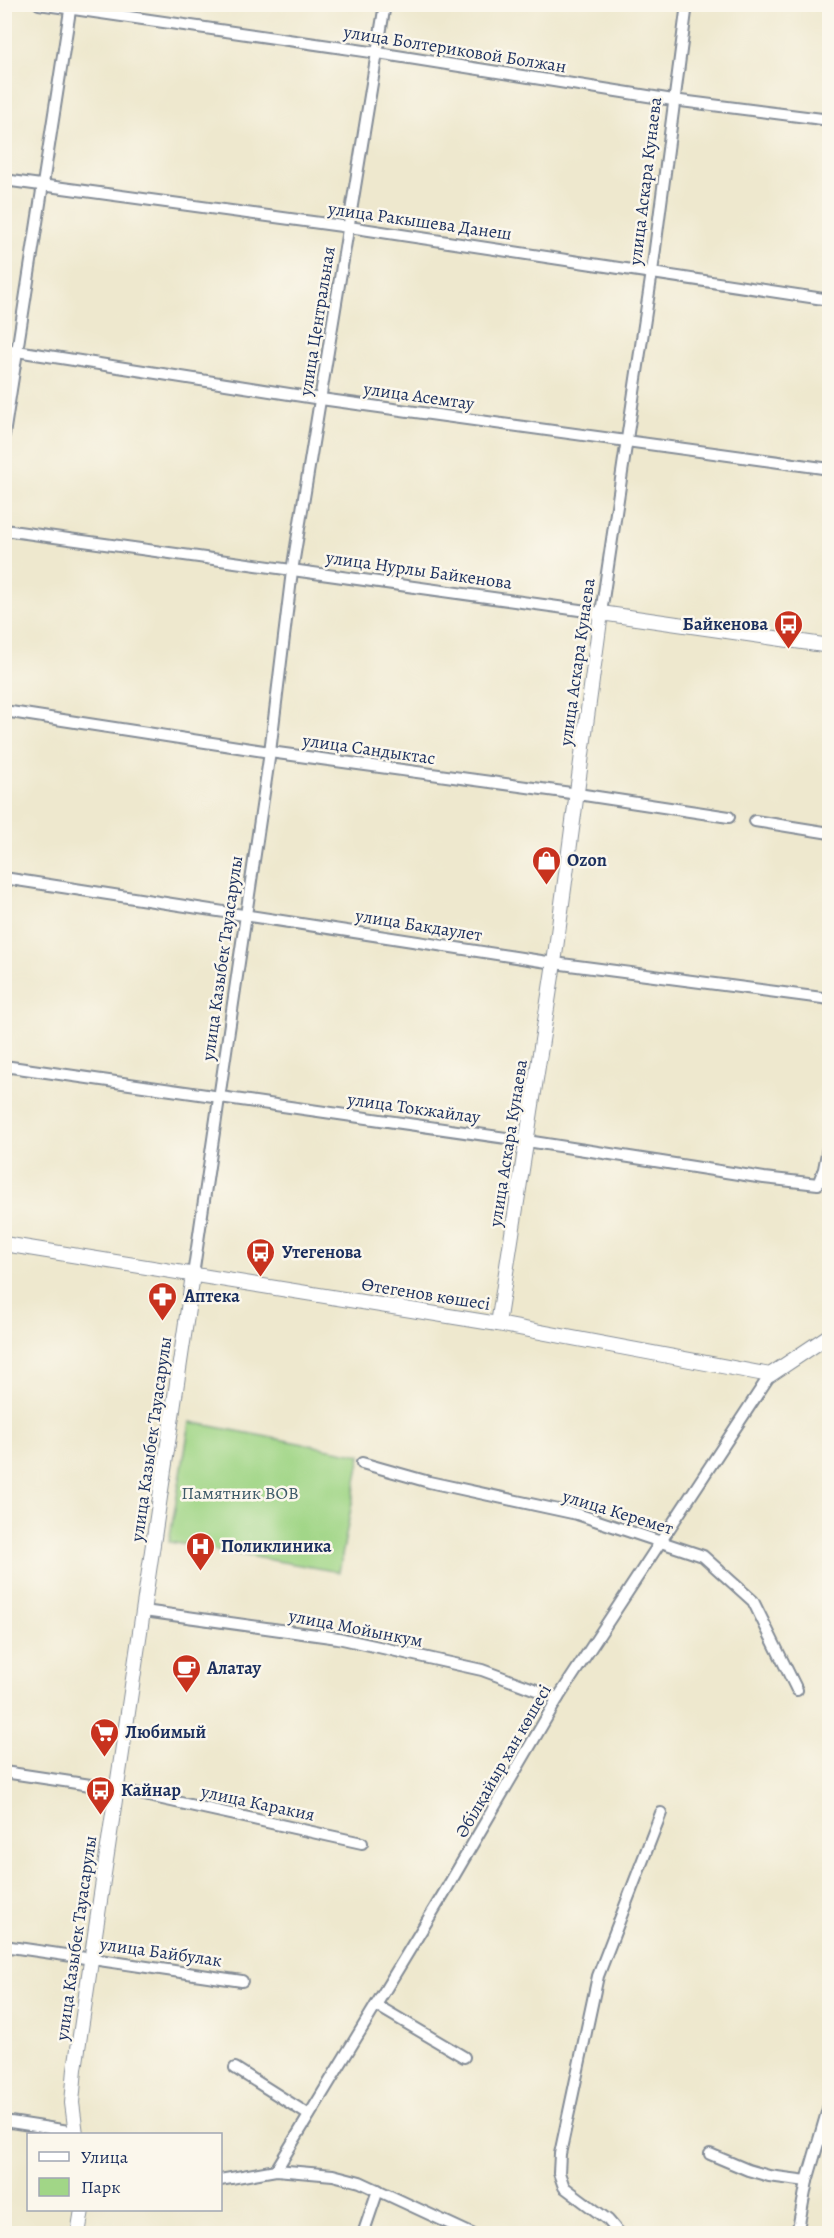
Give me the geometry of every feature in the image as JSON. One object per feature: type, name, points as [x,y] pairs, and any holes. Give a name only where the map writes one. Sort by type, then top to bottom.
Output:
[{"type":"street","name":"улица Болтериковой Болжан","points":[[39,4],[378,53],[673,100],[830,120]]},
{"type":"street","name":"улица Центральная","points":[[292,571],[385,4]]},
{"type":"street","name":"улица Аскара Кунаева","points":[[498,1324],[554,963],[601,613],[652,272],[687,4]]},
{"type":"street","points":[[4,435],[10,350],[43,185],[70,7]]},
{"type":"street","name":"улица Ракышева Данеш","points":[[4,180],[349,226],[830,300]]},
{"type":"street","name":"улица Асемтау","points":[[10,350],[321,399],[830,470]]},
{"type":"street","name":"улица Нурлы Байкенова","points":[[4,530],[830,646]]},
{"type":"street","name":"улица Казыбек Тауасарулы","points":[[75,2133],[72,2103],[75,2069],[247,915],[292,571]]},
{"type":"street","name":"улица Сандыктас","points":[[4,711],[270,752],[729,817]]},
{"type":"street","points":[[755,821],[830,833]]},
{"type":"street","name":"улица Бакдаулет","points":[[4,878],[554,963],[830,999]]},
{"type":"street","name":"улица Токжайлау","points":[[4,1066],[818,1184],[824,1169],[830,1137]]},
{"type":"street","name":"Өтегенов көшесі","points":[[4,1244],[498,1324],[770,1376]]},
{"type":"street","points":[[770,1376],[830,1335]]},
{"type":"street","name":"Әбілқайыр хан көшесі","points":[[276,2170],[558,1698],[770,1376]]},
{"type":"street","name":"улица Керемет","points":[[362,1462],[429,1482],[577,1514],[703,1556],[753,1601],[797,1690]]},
{"type":"street","name":"улица Мойынкум","points":[[144,1611],[338,1638],[482,1670],[558,1698]]},
{"type":"street","name":"улица Каракия","points":[[4,1772],[117,1789],[362,1843]]},
{"type":"street","points":[[620,2234],[608,2220],[564,2187],[559,2173],[560,2154],[598,1976],[661,1813]]},
{"type":"street","name":"улица Байбулак","points":[[4,1946],[242,1981]]},
{"type":"street","points":[[376,2006],[464,2056]]},
{"type":"street","points":[[235,2068],[309,2115]]},
{"type":"street","points":[[797,2234],[807,2181],[830,2102]]},
{"type":"street","points":[[4,2121],[75,2133]]},
{"type":"street","points":[[710,2154],[748,2170],[807,2181]]},
{"type":"street","points":[[222,2180],[276,2170],[333,2175],[360,2182],[472,2234]]},
{"type":"street","points":[[363,2234],[378,2190]]},
{"type":"street","points":[[78,2234],[82,2211]]},
{"type":"green space","name":"Памятник ВОВ","points":[[190,1422],[361,1455],[339,1572],[169,1542]]},
{"type":"place","name":"Байкенова","points":[[789,650]]},
{"type":"place","name":"Ozon","points":[[546,886]]},
{"type":"place","name":"Утегенова","points":[[261,1278]]},
{"type":"place","name":"Аптека","points":[[163,1322]]},
{"type":"place","name":"Поликлиника","points":[[200,1572]]},
{"type":"place","name":"Алатау","points":[[186,1694]]},
{"type":"place","name":"Любимый","points":[[104,1758]]},
{"type":"place","name":"Кайнар","points":[[100,1816]]}]
